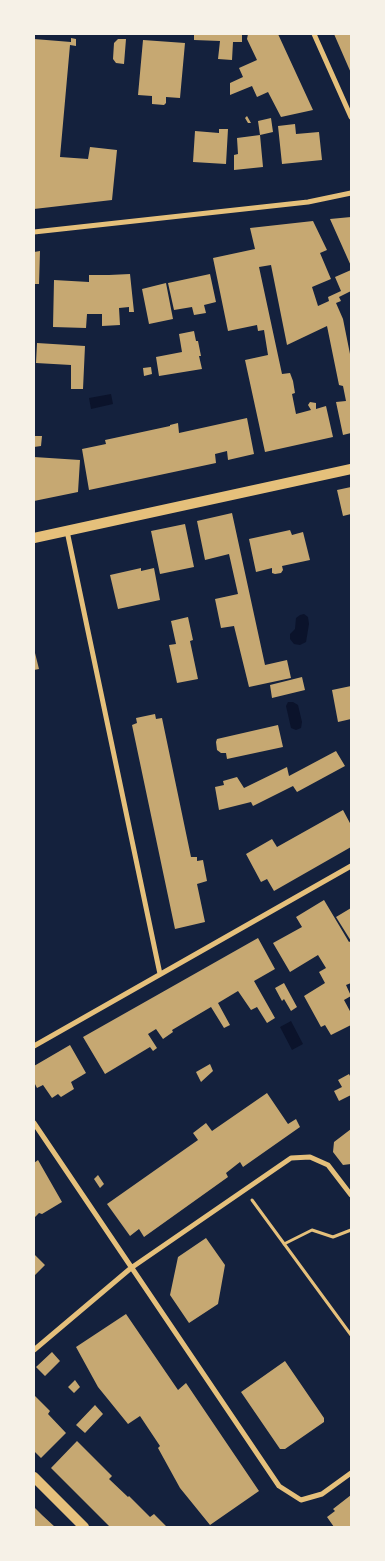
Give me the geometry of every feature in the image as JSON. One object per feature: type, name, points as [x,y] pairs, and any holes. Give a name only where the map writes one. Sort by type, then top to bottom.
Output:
[{"type":"main road","points":[[34,538],[351,469]]},
{"type":"main road","points":[[34,1477],[84,1527]]},
{"type":"street","points":[[314,34],[351,117]]},
{"type":"street","points":[[34,232],[308,202],[351,193]]},
{"type":"street","points":[[67,531],[160,974]]},
{"type":"street","points":[[34,1046],[351,866]]},
{"type":"street","points":[[34,1123],[279,1486],[301,1500],[322,1494],[351,1473]]},
{"type":"street","points":[[34,1350],[132,1268],[291,1158],[310,1157],[328,1165],[351,1195]]},
{"type":"path","points":[[245,1190],[351,1334]]},
{"type":"path","points":[[284,1244],[312,1230],[333,1237],[351,1230]]},
{"type":"water","points":[[111,394],[113,404],[91,409],[89,398]]},
{"type":"water","points":[[304,614],[308,617],[309,624],[306,642],[300,645],[294,644],[290,639],[290,634],[295,629],[296,618]]},
{"type":"water","points":[[288,702],[298,705],[302,722],[301,728],[296,730],[291,728],[286,706]]},
{"type":"water","points":[[291,1021],[303,1044],[292,1050],[280,1027]]},
{"type":"building","points":[[194,34],[242,34],[242,42],[233,42],[232,60],[218,59],[220,41],[194,40]]},
{"type":"building","points":[[248,34],[278,34],[313,110],[281,117],[268,92],[257,97],[252,86],[230,95],[230,83],[243,77],[239,68],[257,60],[247,39]]},
{"type":"building","points":[[334,34],[351,34],[351,73]]},
{"type":"building","points":[[71,38],[76,39],[76,46],[70,45],[60,157],[88,159],[90,147],[117,150],[112,200],[34,209],[34,39],[71,42]]},
{"type":"building","points":[[118,39],[126,39],[124,64],[116,63],[113,59],[114,43]]},
{"type":"building","points":[[143,40],[185,43],[180,98],[166,97],[164,105],[152,104],[152,96],[138,95]]},
{"type":"building","points":[[247,116],[251,123],[248,123],[245,118]]},
{"type":"building","points":[[271,118],[273,132],[260,135],[258,121]]},
{"type":"building","points":[[295,124],[296,134],[319,132],[322,160],[282,164],[278,126]]},
{"type":"building","points":[[219,129],[228,129],[226,164],[193,162],[195,131],[219,133]]},
{"type":"building","points":[[260,135],[263,167],[234,170],[234,155],[238,154],[237,138]]},
{"type":"building","points":[[351,217],[351,266],[330,219]]},
{"type":"building","points":[[313,221],[327,250],[320,253],[331,279],[312,287],[318,306],[329,301],[328,297],[341,291],[335,277],[351,270],[351,291],[339,297],[341,301],[336,303],[343,319],[351,359],[351,433],[343,435],[336,402],[346,401],[343,386],[339,385],[327,326],[287,345],[271,265],[259,267],[282,374],[290,373],[293,381],[295,393],[292,394],[296,414],[311,410],[308,405],[310,402],[316,403],[316,409],[326,406],[333,437],[265,452],[245,360],[268,355],[264,330],[258,331],[257,325],[228,331],[213,258],[255,249],[250,228]]},
{"type":"building","points":[[40,251],[39,284],[34,284],[34,252]]},
{"type":"building","points":[[130,274],[134,312],[129,312],[129,307],[119,308],[120,325],[102,326],[102,314],[87,314],[86,328],[53,327],[54,280],[89,282],[89,275]]},
{"type":"building","points":[[210,274],[216,302],[204,305],[206,313],[194,315],[192,307],[174,310],[168,283]]},
{"type":"building","points":[[166,283],[173,319],[149,324],[142,289]]},
{"type":"building","points":[[194,331],[196,341],[198,341],[202,369],[159,376],[156,357],[182,352],[179,334]]},
{"type":"building","points":[[37,343],[85,346],[83,389],[71,389],[71,365],[36,363]]},
{"type":"building","points":[[151,367],[152,374],[144,376],[143,368]]},
{"type":"building","points":[[247,418],[254,454],[228,460],[227,451],[215,454],[216,463],[89,490],[82,449],[106,444],[105,440],[178,423],[179,433]]},
{"type":"building","points":[[34,436],[42,436],[41,446],[34,447]]},
{"type":"building","points":[[34,457],[80,460],[78,492],[34,501]]},
{"type":"building","points":[[351,487],[351,514],[343,516],[337,490]]},
{"type":"building","points":[[232,513],[265,665],[287,660],[291,678],[249,687],[234,626],[221,628],[215,599],[238,594],[229,554],[205,560],[197,521]]},
{"type":"building","points":[[185,524],[194,567],[160,574],[151,531]]},
{"type":"building","points":[[290,530],[292,535],[303,532],[310,560],[282,566],[283,570],[281,573],[272,573],[272,568],[256,572],[249,539]]},
{"type":"building","points":[[141,568],[141,571],[154,568],[160,600],[118,609],[110,575]]},
{"type":"building","points":[[188,617],[193,640],[190,641],[198,679],[177,683],[169,645],[176,644],[171,621]]},
{"type":"building","points":[[34,649],[39,669],[34,670]]},
{"type":"building","points":[[302,677],[305,690],[272,698],[270,685]]},
{"type":"building","points":[[351,686],[351,719],[338,722],[332,690]]},
{"type":"building","points":[[155,714],[156,719],[162,718],[191,857],[197,857],[197,861],[203,860],[207,881],[197,884],[205,922],[175,929],[132,725],[137,723],[136,718]]},
{"type":"building","points":[[278,725],[283,747],[227,759],[226,753],[221,753],[217,750],[217,739]]},
{"type":"building","points":[[336,751],[345,766],[297,792],[293,786],[253,806],[251,802],[219,810],[215,787],[224,785],[223,781],[237,777],[244,788],[287,767],[289,776]]},
{"type":"building","points":[[343,810],[351,825],[351,847],[274,891],[267,879],[261,882],[246,854],[272,839],[277,847]]},
{"type":"building","points":[[324,900],[349,942],[351,941],[351,983],[346,985],[351,996],[344,1000],[351,1013],[351,1025],[331,1035],[325,1025],[321,1027],[304,996],[325,983],[319,972],[326,968],[318,955],[290,972],[273,943],[302,927],[296,917]]},
{"type":"building","points":[[351,908],[351,941],[336,917]]},
{"type":"building","points":[[258,938],[275,969],[254,981],[275,1018],[267,1023],[257,1007],[251,1010],[238,991],[218,1003],[230,1025],[224,1028],[211,1007],[172,1030],[173,1032],[163,1039],[156,1029],[148,1034],[157,1048],[153,1051],[150,1047],[105,1074],[83,1037]]},
{"type":"building","points":[[284,983],[297,1007],[291,1011],[284,999],[282,1001],[275,988]]},
{"type":"building","points":[[70,1045],[86,1073],[71,1082],[74,1089],[61,1097],[58,1094],[52,1098],[43,1085],[37,1088],[34,1082],[34,1066]]},
{"type":"building","points":[[210,1064],[213,1071],[201,1082],[196,1072]]},
{"type":"building","points":[[349,1074],[351,1078],[351,1095],[339,1101],[334,1091],[342,1087],[338,1080]]},
{"type":"building","points":[[267,1093],[288,1124],[296,1119],[300,1127],[243,1167],[240,1162],[226,1173],[228,1177],[144,1237],[139,1229],[130,1236],[107,1204],[198,1140],[193,1133],[206,1123],[212,1131]]},
{"type":"building","points":[[351,1129],[351,1164],[343,1165],[333,1152],[334,1142]]},
{"type":"building","points":[[38,1160],[62,1202],[42,1214],[39,1213],[34,1218],[34,1163]]},
{"type":"building","points":[[98,1175],[104,1184],[100,1188],[94,1179]]},
{"type":"building","points":[[206,1238],[225,1265],[218,1304],[189,1323],[170,1295],[178,1257]]},
{"type":"building","points":[[34,1254],[45,1265],[34,1276]]},
{"type":"building","points":[[126,1314],[178,1390],[186,1383],[259,1491],[210,1525],[180,1488],[158,1448],[160,1446],[140,1416],[128,1424],[98,1387],[76,1347]]},
{"type":"building","points":[[52,1352],[60,1361],[45,1376],[36,1367]]},
{"type":"building","points":[[285,1361],[324,1418],[324,1422],[285,1449],[280,1449],[241,1392]]},
{"type":"building","points":[[75,1380],[80,1387],[74,1393],[68,1387]]},
{"type":"building","points":[[34,1395],[50,1411],[48,1414],[66,1433],[41,1458],[34,1451]]},
{"type":"building","points":[[95,1405],[103,1414],[85,1433],[76,1425]]},
{"type":"building","points":[[77,1441],[112,1476],[109,1479],[150,1517],[154,1514],[167,1527],[110,1527],[51,1468]]},
{"type":"building","points":[[351,1495],[351,1527],[334,1527],[327,1517],[335,1511],[333,1509]]},
{"type":"building","points":[[34,1507],[42,1515],[55,1527],[34,1527]]}]
